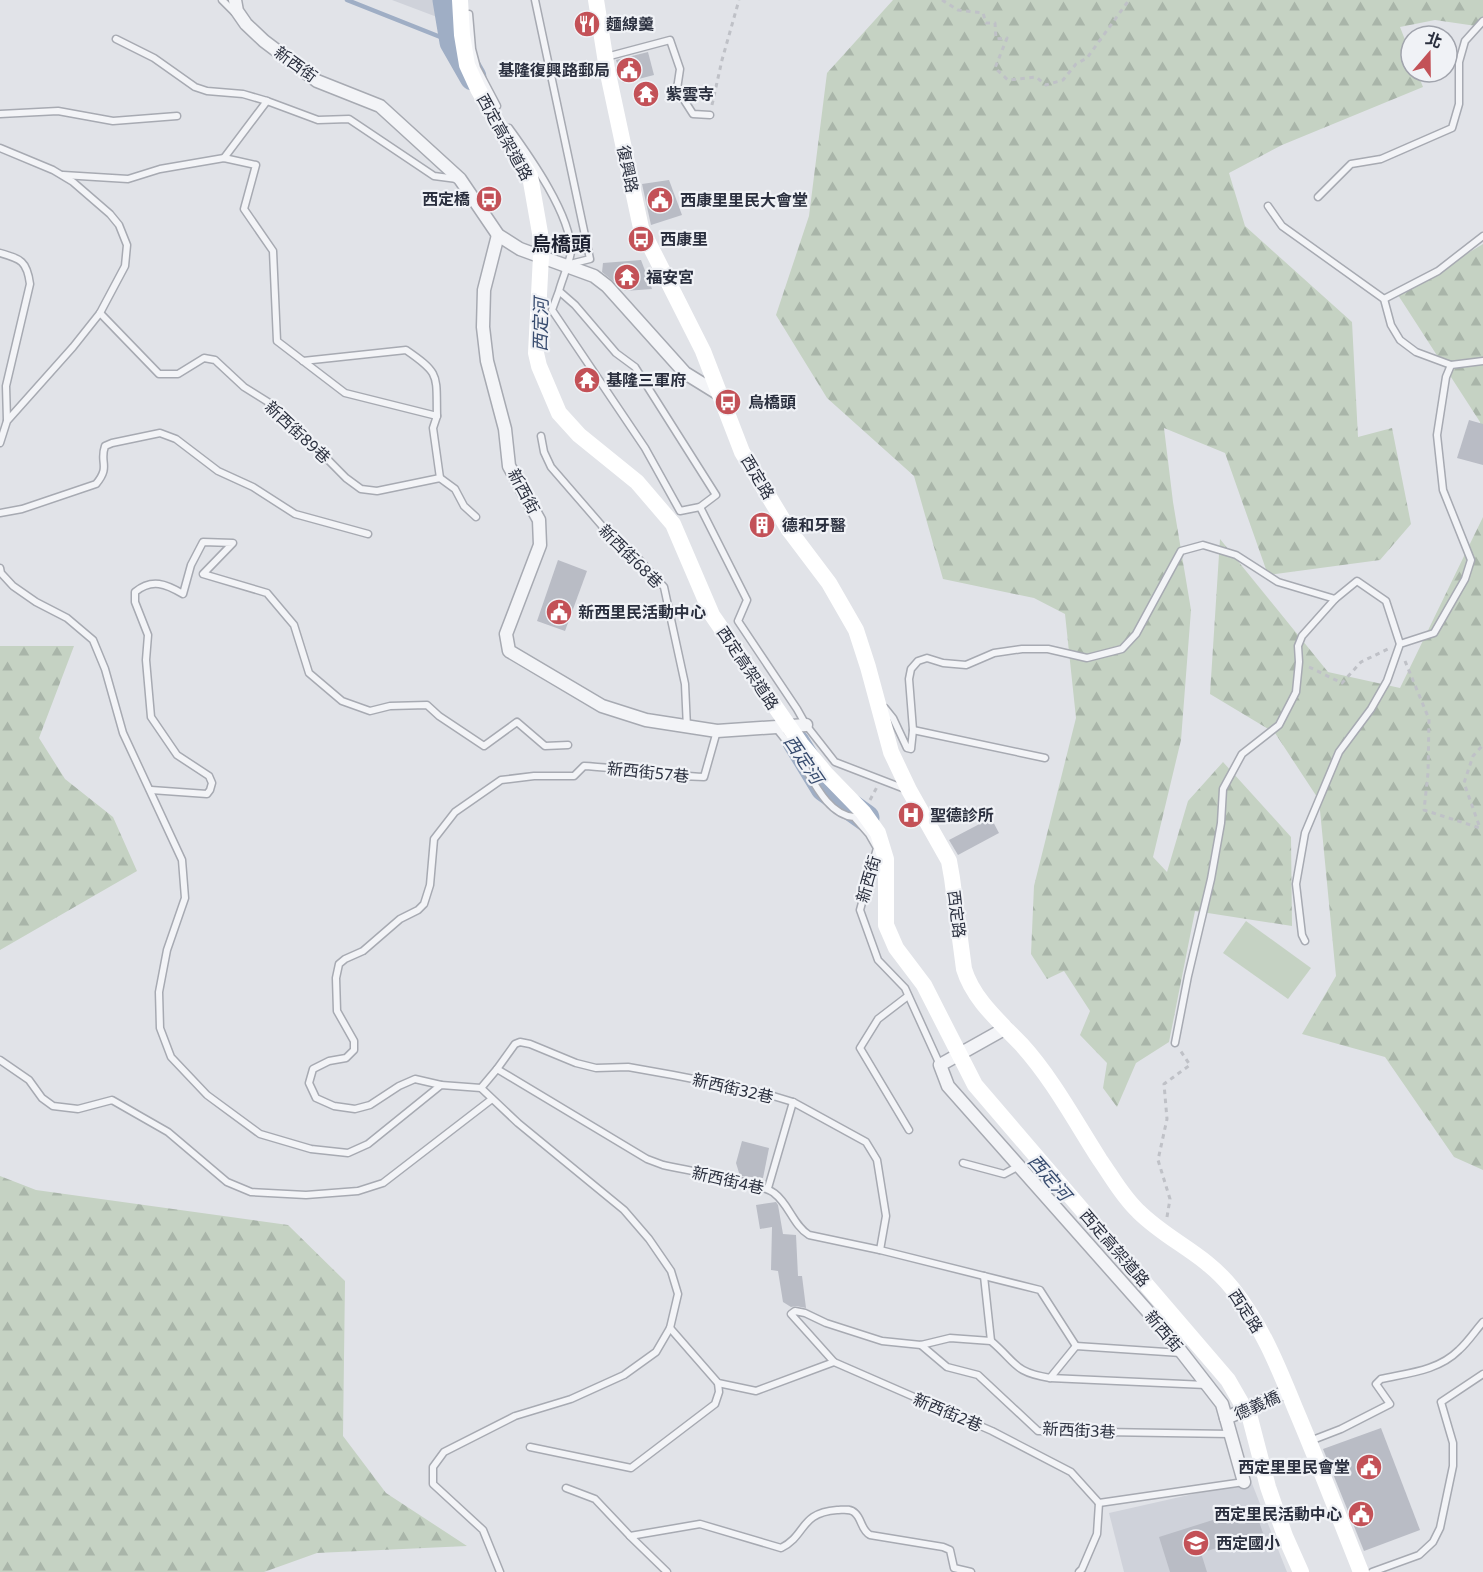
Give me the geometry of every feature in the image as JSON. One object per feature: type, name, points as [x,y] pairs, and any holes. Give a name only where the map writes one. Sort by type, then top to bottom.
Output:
[{"type":"street","points":[[235,0],[240,18]]},
{"type":"street","name":"復興路","points":[[596,0],[605,57],[641,228],[703,351],[719,394]]},
{"type":"street","name":"西定高架道路","points":[[464,5],[462,35],[467,65],[489,108],[530,176],[540,233],[535,254],[536,353],[558,413],[579,435],[638,482],[673,524],[712,615],[801,744],[863,812],[878,833],[886,859],[886,925],[896,948],[924,985],[975,1085],[1228,1380],[1250,1418],[1268,1487],[1285,1536],[1301,1572]]},
{"type":"street","name":"新西街","points":[[240,18],[264,41],[316,81],[380,106],[460,179],[498,235],[535,254]]},
{"type":"street","name":"新西街","points":[[498,235],[484,290],[483,327],[487,361],[505,429],[509,466],[539,520],[540,545],[506,634],[509,651],[602,706],[646,720],[717,731],[776,728]]},
{"type":"street","points":[[535,254],[594,276],[608,286],[685,373],[719,394]]},
{"type":"street","name":"西定路","points":[[719,394],[742,452],[789,530],[829,584],[856,630],[891,752],[909,790],[949,861],[964,969],[972,989],[1023,1046],[1052,1084],[1126,1199],[1165,1234],[1202,1257],[1219,1272],[1253,1318],[1270,1348],[1361,1572]]},
{"type":"street","points":[[776,728],[806,725]]},
{"type":"street","points":[[940,1065],[1006,1028]]},
{"type":"street","name":"新西街","points":[[940,1065],[948,1086],[1183,1354],[1222,1404],[1244,1482]]},
{"type":"street","name":"德義橋","points":[[1226,1418],[1288,1391]]},
{"type":"lane","points":[[222,0],[240,18]]},
{"type":"lane","points":[[535,0],[590,259],[562,264]]},
{"type":"lane","points":[[464,5],[477,68],[504,120],[538,169],[565,222],[571,252],[562,264],[559,291],[552,310],[645,448],[680,511],[700,507],[716,495],[635,367],[616,353],[575,305],[559,291]]},
{"type":"lane","points":[[1318,197],[1351,164],[1381,159],[1452,128],[1459,104],[1459,62],[1465,41],[1483,21]]},
{"type":"lane","points":[[116,39],[154,58],[195,87],[207,91],[243,94],[318,120],[349,119],[434,176],[460,179]]},
{"type":"lane","points":[[605,57],[670,40],[680,69],[677,89],[693,114],[710,115]]},
{"type":"lane","points":[[224,158],[267,101]]},
{"type":"lane","points":[[0,114],[58,111],[113,121],[177,116]]},
{"type":"lane","points":[[0,148],[63,175],[100,204],[119,225],[127,245],[125,266],[99,313],[73,347],[8,421],[0,442]]},
{"type":"lane","points":[[63,175],[128,179],[160,169],[224,158],[256,165],[244,209],[273,251],[278,340],[345,393],[437,416]]},
{"type":"lane","points":[[1268,206],[1282,226],[1384,299],[1391,325],[1400,340],[1416,352],[1451,365],[1483,361]]},
{"type":"lane","points":[[1384,299],[1438,271],[1483,236]]},
{"type":"lane","points":[[0,254],[19,259],[28,269],[30,284],[6,386],[8,421]]},
{"type":"lane","name":"新西街89巷","points":[[99,313],[159,374],[178,374],[204,358],[214,360],[244,387],[276,407],[346,478],[362,489],[377,491],[440,478]]},
{"type":"lane","points":[[303,361],[406,350],[429,366],[436,378],[437,416],[433,428],[440,478],[455,489],[464,506],[476,517]]},
{"type":"lane","points":[[1400,644],[1434,633],[1465,579],[1471,560],[1443,490],[1437,435],[1446,377],[1451,365]]},
{"type":"lane","points":[[0,513],[22,509],[96,484],[105,468],[102,453],[105,446],[160,433],[176,439],[218,471],[253,487],[295,514],[368,534]]},
{"type":"lane","name":"新西街68巷","points":[[541,436],[543,452],[551,467],[629,557],[636,556],[664,587],[686,684],[687,728]]},
{"type":"lane","points":[[700,507],[747,600],[738,621],[806,725],[835,762],[909,790]]},
{"type":"lane","points":[[151,790],[207,794],[212,783],[208,776],[177,755],[151,717],[146,660],[148,635],[135,602],[135,592],[152,583],[166,584],[183,594],[191,565],[203,543],[233,543],[203,574],[267,593],[294,625],[309,673],[342,701],[370,711],[390,706],[427,705],[439,716],[484,746],[517,722],[544,746],[568,745]]},
{"type":"lane","points":[[876,699],[893,718],[907,748],[911,749],[913,730],[909,679],[911,669],[918,661],[927,658],[943,663],[966,665],[994,653],[1022,649],[1048,649],[1087,658],[1122,649],[1136,634],[1181,551],[1203,545],[1236,555],[1278,582],[1335,599]]},
{"type":"lane","points":[[0,568],[1,573],[13,586],[36,602],[67,618],[93,640],[105,669],[123,733],[182,860],[184,898],[167,950],[159,992],[160,1028],[171,1057],[207,1095],[260,1134],[311,1149],[348,1153],[369,1144],[441,1085],[481,1088],[518,1123],[624,1210],[649,1239],[671,1271],[678,1294],[670,1328],[656,1352],[624,1375],[571,1400],[515,1416],[444,1452],[433,1467],[433,1484],[483,1530],[500,1572]]},
{"type":"lane","points":[[1175,1043],[1181,1022],[1188,976],[1212,879],[1221,823],[1223,789],[1242,754],[1279,725],[1296,692],[1298,646],[1302,636],[1335,599],[1358,580],[1386,601],[1400,644],[1382,691],[1371,710],[1339,752],[1305,833],[1296,884],[1302,935],[1305,941]]},
{"type":"lane","name":"新西街","points":[[776,728],[799,758],[819,793],[845,817],[854,817],[869,834],[877,848],[860,910],[878,960],[905,988],[940,1065]]},
{"type":"lane","points":[[913,730],[1045,758]]},
{"type":"lane","name":"新西街57巷","points":[[441,1085],[415,1079],[399,1086],[370,1105],[355,1109],[334,1106],[316,1098],[309,1083],[313,1070],[328,1061],[346,1058],[354,1050],[354,1041],[337,1011],[336,978],[339,964],[363,951],[400,919],[418,910],[424,904],[430,885],[434,839],[455,812],[501,780],[534,776],[573,776],[584,766],[622,768],[670,776],[704,777],[717,731]]},
{"type":"lane","points":[[908,996],[879,1019],[860,1048],[909,1130]]},
{"type":"lane","name":"新西街32巷","points":[[497,1069],[515,1044],[520,1042],[596,1068],[628,1067],[760,1092],[793,1102],[866,1142],[877,1160],[886,1216],[880,1250]]},
{"type":"lane","points":[[0,1060],[29,1080],[42,1098],[53,1106],[78,1109],[112,1100],[168,1132],[227,1182],[251,1192],[275,1194],[306,1195],[358,1191],[383,1184],[492,1099]]},
{"type":"lane","points":[[481,1088],[497,1069]]},
{"type":"lane","name":"新西街4巷","points":[[497,1069],[646,1159],[663,1166],[768,1188],[783,1200],[802,1230],[809,1234],[1040,1290],[1076,1346]]},
{"type":"lane","points":[[768,1188],[793,1102]]},
{"type":"lane","points":[[963,1163],[1004,1174],[1019,1166]]},
{"type":"lane","points":[[984,1276],[991,1341],[1014,1365],[1030,1374],[1050,1378],[1207,1385]]},
{"type":"lane","name":"新西街2巷","points":[[921,1345],[882,1341],[826,1323],[805,1313],[795,1311],[791,1314],[834,1362],[992,1431],[1071,1472],[1100,1503]]},
{"type":"lane","points":[[1309,1442],[1341,1429],[1390,1404],[1376,1384],[1381,1379],[1438,1365],[1458,1352],[1483,1322]]},
{"type":"lane","points":[[530,1447],[632,1468],[715,1404],[719,1392],[718,1383],[670,1328]]},
{"type":"lane","points":[[921,1345],[950,1338],[991,1341]]},
{"type":"lane","name":"新西街3巷","points":[[921,1345],[947,1367],[978,1375],[1038,1431],[1231,1434]]},
{"type":"lane","points":[[1050,1378],[1076,1346],[1183,1354]]},
{"type":"lane","points":[[718,1383],[756,1391],[834,1362]]},
{"type":"lane","points":[[1372,1572],[1419,1555],[1433,1542],[1440,1528],[1453,1466],[1453,1443],[1441,1402],[1483,1374]]},
{"type":"lane","points":[[1079,1572],[1097,1534],[1100,1503],[1244,1482]]},
{"type":"lane","points":[[566,1488],[595,1499],[667,1572]]},
{"type":"lane","points":[[630,1536],[700,1524],[781,1548],[789,1544],[806,1522],[821,1512],[849,1509],[856,1513],[865,1532],[870,1535],[943,1547],[950,1550],[954,1568],[971,1572]]},
{"type":"path","points":[[710,115],[722,60],[739,0]]},
{"type":"path","points":[[942,0],[957,10],[983,14],[986,23],[995,23],[996,39],[1007,38],[996,68],[1008,80],[1036,76],[1046,84],[1063,80],[1076,64],[1088,58],[1129,0]]},
{"type":"path","points":[[1299,662],[1342,683],[1361,662],[1400,644],[1429,719],[1428,773],[1424,810],[1480,828],[1464,783],[1473,756],[1483,745]]},
{"type":"path","points":[[869,801],[882,781]]},
{"type":"path","points":[[1165,1234],[1170,1199],[1158,1160],[1167,1119],[1164,1084],[1190,1065],[1175,1043]]},
{"type":"shaded area","points":[[392,0],[437,0],[437,17]]},
{"type":"shaded area","name":"西定國小","points":[[1251,1481],[1287,1572],[1124,1572],[1109,1513]]},
{"type":"green space","points":[[893,0],[1483,0],[1483,27],[1435,20],[1399,24],[1399,84],[1422,84],[1423,87],[1282,145],[1229,173],[1245,226],[1352,322],[1358,437],[1392,428],[1411,524],[1380,560],[1268,575],[1225,453],[1164,428],[1173,502],[1191,610],[1181,740],[1153,857],[1167,872],[1188,801],[1223,762],[1291,837],[1292,926],[1195,911],[1169,1042],[1136,1063],[1117,1107],[1103,1088],[1107,1063],[1080,1035],[1090,1011],[1064,971],[1047,979],[1031,954],[1034,886],[1076,718],[1065,614],[1034,598],[943,579],[914,476],[827,398],[776,315],[809,216],[827,73]]},
{"type":"green space","points":[[1483,244],[1483,453],[1480,422],[1398,295]]},
{"type":"green space","points":[[1483,517],[1483,1170],[1454,1157],[1385,1057],[1302,1034],[1336,976],[1319,800],[1275,733],[1210,694],[1220,539],[1328,672],[1400,688]]},
{"type":"green space","points":[[0,646],[74,646],[39,738],[65,779],[113,817],[137,871],[0,950]]},
{"type":"green space","points":[[1246,921],[1311,968],[1288,999],[1223,953]]},
{"type":"green space","points":[[0,1176],[36,1190],[288,1225],[345,1281],[343,1436],[386,1493],[467,1546],[317,1553],[264,1572],[0,1572]]},
{"type":"building","points":[[648,52],[654,75],[623,83],[616,60]]},
{"type":"building","name":"西康里里民大會堂","points":[[669,180],[682,215],[651,225],[642,184]]},
{"type":"building","name":"福安宮","points":[[641,260],[652,289],[625,291],[602,272],[603,263]]},
{"type":"building","points":[[1469,420],[1483,424],[1483,465],[1457,458]]},
{"type":"building","points":[[558,560],[587,571],[565,631],[537,621]]},
{"type":"building","points":[[991,818],[999,833],[958,855],[949,840]]},
{"type":"building","points":[[742,1141],[769,1148],[763,1178],[740,1176],[736,1163]]},
{"type":"building","points":[[776,1202],[783,1234],[796,1235],[798,1276],[802,1276],[806,1308],[791,1307],[783,1302],[778,1271],[771,1270],[772,1227],[760,1229],[756,1205]]},
{"type":"building","points":[[1381,1428],[1420,1530],[1364,1551],[1323,1449]]},
{"type":"building","points":[[1254,1507],[1263,1533],[1201,1553],[1207,1572],[1170,1572],[1159,1537]]},
{"type":"waterway","points":[[347,0],[453,42]]},
{"type":"waterway","name":"西定河","points":[[446,0],[453,42],[473,77]]},
{"type":"waterway","name":"西定河","points":[[796,742],[824,788],[866,818]]},
{"type":"place","name":"麵線羹","points":[[587,24]]},
{"type":"place","name":"基隆復興路郵局","points":[[629,70]]},
{"type":"place","name":"紫雲寺","points":[[646,94]]},
{"type":"place","name":"西定橋","points":[[489,199]]},
{"type":"place","name":"西康里里民大會堂","points":[[660,200]]},
{"type":"place","name":"西康里","points":[[641,239]]},
{"type":"place","name":"福安宮","points":[[627,277]]},
{"type":"place","name":"基隆三軍府","points":[[587,380]]},
{"type":"place","name":"烏橋頭","points":[[728,402]]},
{"type":"place","name":"德和牙醫","points":[[762,525]]},
{"type":"place","name":"新西里民活動中心","points":[[559,612]]},
{"type":"place","name":"聖德診所","points":[[911,815]]},
{"type":"place","name":"西定里里民會堂","points":[[1369,1467]]},
{"type":"place","name":"西定里民活動中心","points":[[1361,1514]]},
{"type":"place","name":"西定國小","points":[[1196,1543]]},
{"type":"district","name":"烏橋頭","points":[[561,243]]}]
